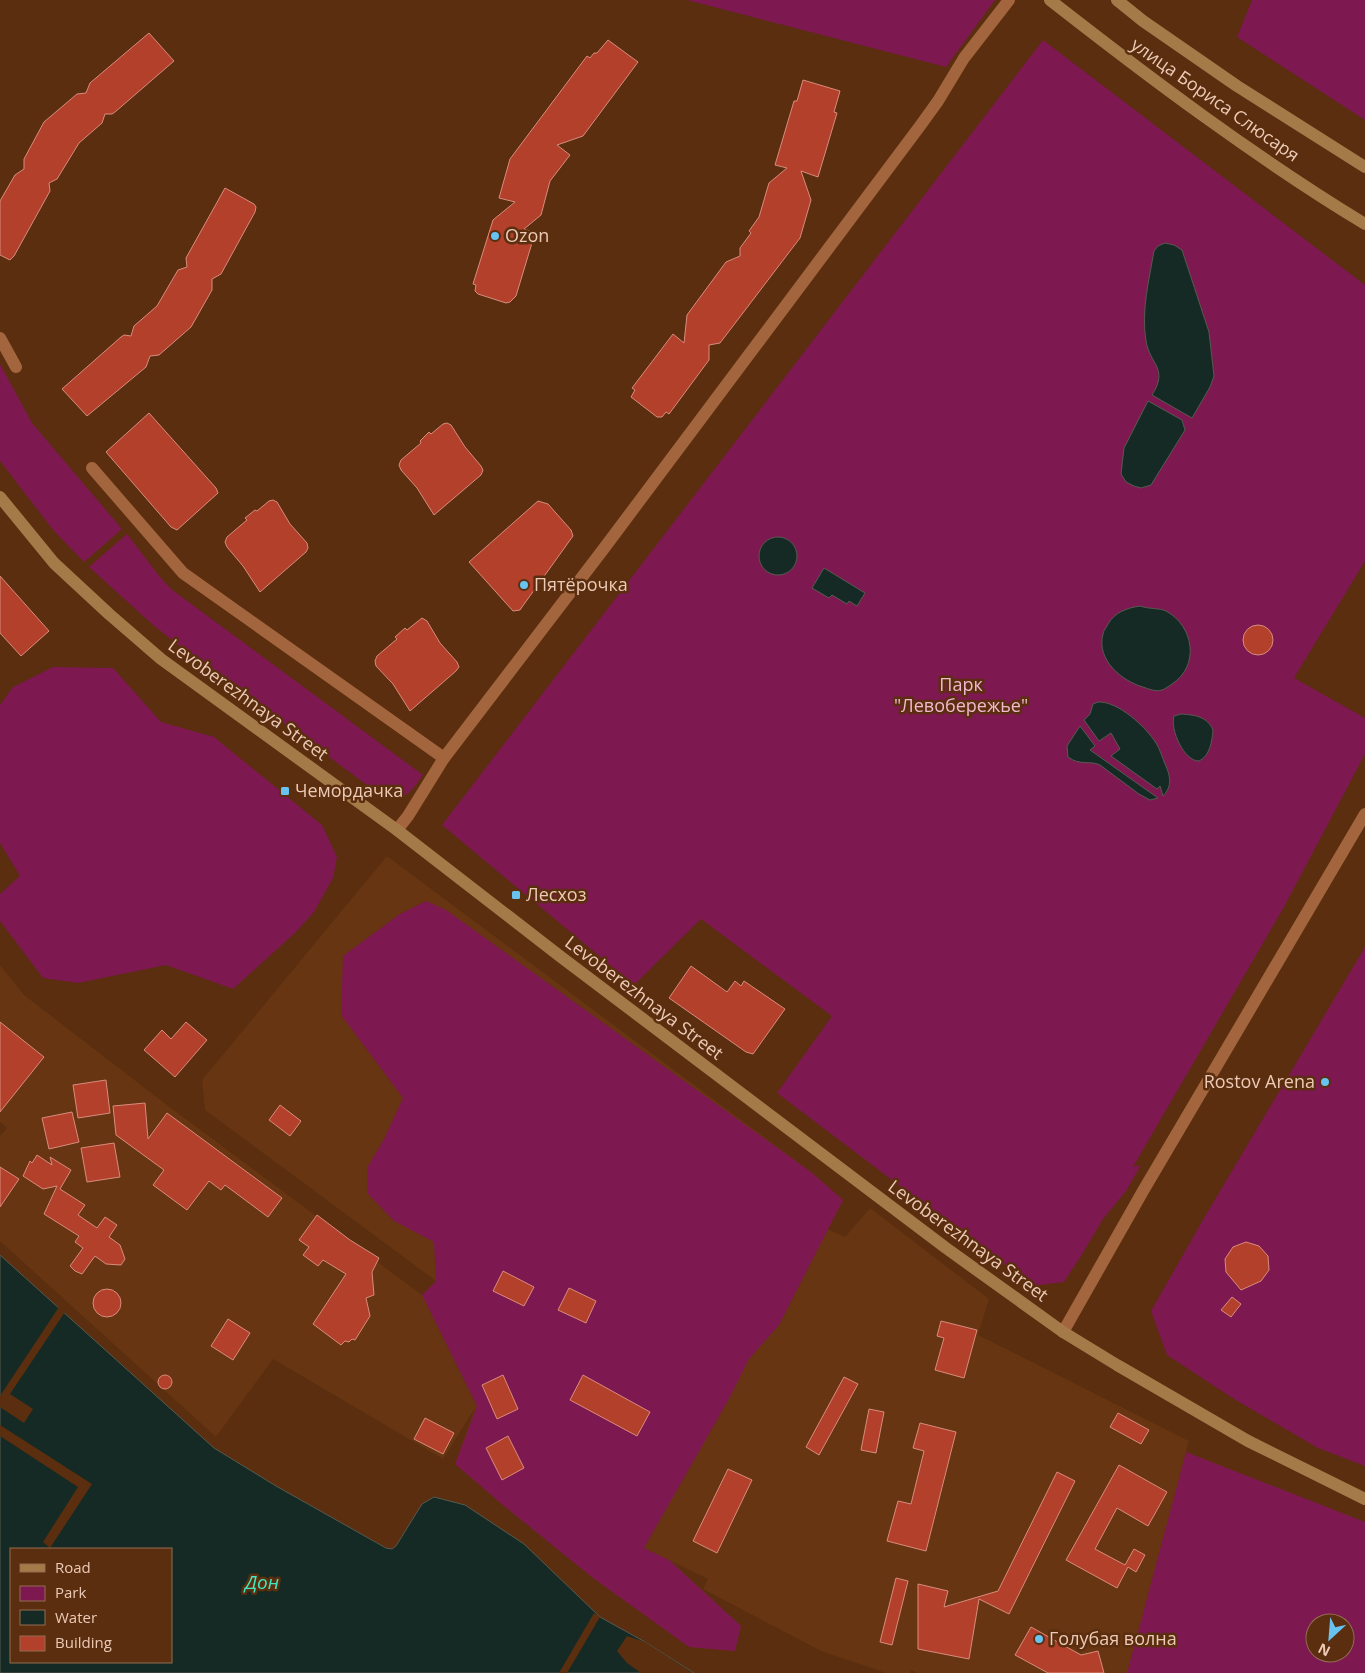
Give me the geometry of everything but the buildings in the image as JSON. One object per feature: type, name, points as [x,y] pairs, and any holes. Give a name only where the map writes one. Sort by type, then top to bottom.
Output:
[{"type":"main road","name":"улица Бориса Слюсаря","points":[[1050,0],[1228,134],[1365,224]]},
{"type":"main road","name":"улица Бориса Слюсаря","points":[[1117,0],[1143,21],[1237,86],[1365,167]]},
{"type":"main road","name":"Levoberezhnaya Street","points":[[0,497],[54,563],[161,659],[397,830],[855,1180],[1063,1332],[1248,1441],[1365,1499]]},
{"type":"street","points":[[397,830],[408,816],[444,758],[605,547],[920,126],[938,101],[964,58],[1009,0]]},
{"type":"street","points":[[0,338],[16,367]]},
{"type":"street","points":[[92,468],[183,573],[444,758]]},
{"type":"street","points":[[1063,1332],[1143,1191],[1365,814]]},
{"type":"shaded area","points":[[387,856],[811,1172],[843,1200],[828,1229],[845,1237],[870,1208],[989,1299],[978,1335],[1189,1441],[1186,1452],[1365,1522],[1365,1673],[918,1673],[911,1670],[910,1673],[886,1673],[821,1651],[703,1589],[708,1579],[671,1561],[741,1626],[735,1651],[689,1647],[593,1578],[455,1464],[475,1408],[443,1459],[273,1359],[216,1437],[0,1241],[0,1136],[7,1128],[0,1122],[0,965],[24,995],[167,1105],[422,1295],[436,1281],[205,1110],[202,1080]]},
{"type":"green space","points":[[687,0],[995,0],[946,67]]},
{"type":"green space","points":[[1252,0],[1365,0],[1365,120],[1237,37]]},
{"type":"green space","name":"Парк \"Левобережье\"","points":[[1043,40],[1365,285],[1365,561],[1294,678],[1365,718],[1365,754],[1284,907],[1133,1167],[1141,1165],[1126,1191],[1103,1219],[1064,1282],[1032,1286],[946,1221],[932,1213],[929,1208],[777,1093],[832,1016],[701,919],[634,985],[442,825]]},
{"type":"green space","points":[[0,364],[32,423],[122,529],[84,562],[54,531],[0,461]]},
{"type":"green space","points":[[127,534],[171,589],[423,775],[410,792],[394,798],[378,793],[197,660],[153,625],[89,567]]},
{"type":"green space","points":[[53,667],[113,668],[161,722],[214,737],[322,825],[337,857],[333,878],[314,912],[295,933],[233,989],[166,965],[78,983],[43,978],[0,921],[0,894],[20,876],[0,843],[0,705],[13,687]]},
{"type":"green space","points":[[426,901],[446,910],[811,1172],[843,1200],[779,1325],[749,1359],[730,1397],[644,1548],[669,1560],[741,1626],[735,1651],[689,1647],[593,1578],[455,1464],[477,1406],[422,1295],[436,1281],[434,1242],[394,1221],[368,1194],[367,1168],[384,1139],[403,1098],[341,1015],[343,956],[400,914]]},
{"type":"green space","name":"Rostov Arena","points":[[1365,947],[1365,1466],[1318,1448],[1234,1399],[1167,1355],[1151,1311]]},
{"type":"green space","points":[[1186,1452],[1365,1522],[1365,1673],[1127,1673]]},
{"type":"water","points":[[1165,243],[1174,245],[1182,250],[1209,332],[1214,376],[1210,387],[1192,418],[1152,395],[1157,386],[1159,372],[1148,349],[1144,318],[1154,251],[1158,246]]},
{"type":"water","points":[[1148,401],[1182,420],[1185,430],[1151,485],[1141,488],[1126,482],[1121,474],[1124,448]]},
{"type":"water","points":[[778,537],[791,543],[797,556],[791,569],[778,575],[765,569],[759,556],[765,543]]},
{"type":"water","points":[[824,568],[865,593],[857,606],[849,601],[847,604],[832,595],[829,598],[812,588]]},
{"type":"water","points":[[1140,606],[1166,611],[1183,626],[1188,636],[1190,657],[1187,667],[1181,676],[1162,690],[1150,689],[1127,680],[1112,668],[1103,652],[1103,633],[1114,616],[1122,611]]},
{"type":"water","points":[[1098,702],[1123,710],[1146,730],[1156,743],[1169,776],[1168,788],[1163,796],[1160,786],[1157,789],[1111,756],[1120,749],[1111,733],[1099,741],[1084,720],[1090,714],[1093,704]]},
{"type":"water","points":[[1181,714],[1204,719],[1213,730],[1208,752],[1199,761],[1193,760],[1188,756],[1179,744],[1173,722],[1174,716]]},
{"type":"water","points":[[1080,726],[1095,746],[1090,750],[1158,798],[1150,800],[1139,794],[1100,765],[1072,760],[1068,757],[1067,746]]},
{"type":"water","name":"Дон","points":[[0,1255],[214,1448],[276,1486],[386,1548],[392,1549],[396,1546],[422,1504],[434,1497],[465,1505],[524,1544],[600,1617],[645,1642],[694,1673],[0,1673]]},
{"type":"pier","points":[[59,1307],[65,1312],[10,1394],[33,1409],[24,1423],[0,1407],[0,1396]]},
{"type":"pier","points":[[0,1425],[92,1484],[50,1548],[43,1542],[78,1487],[0,1436]]},
{"type":"pier","points":[[594,1613],[600,1617],[567,1673],[559,1673]]},
{"type":"pier","points":[[627,1636],[645,1642],[693,1673],[641,1673],[627,1663],[617,1651]]},
{"type":"place","name":"Ozon","points":[[495,236]]},
{"type":"place","name":"Пятёрочка","points":[[524,585]]},
{"type":"place","name":"Чемордачка","points":[[285,791]]},
{"type":"place","name":"Лесхоз","points":[[516,895]]},
{"type":"place","name":"Rostov Arena","points":[[1325,1082]]},
{"type":"place","name":"Голубая волна","points":[[1039,1639]]}]
